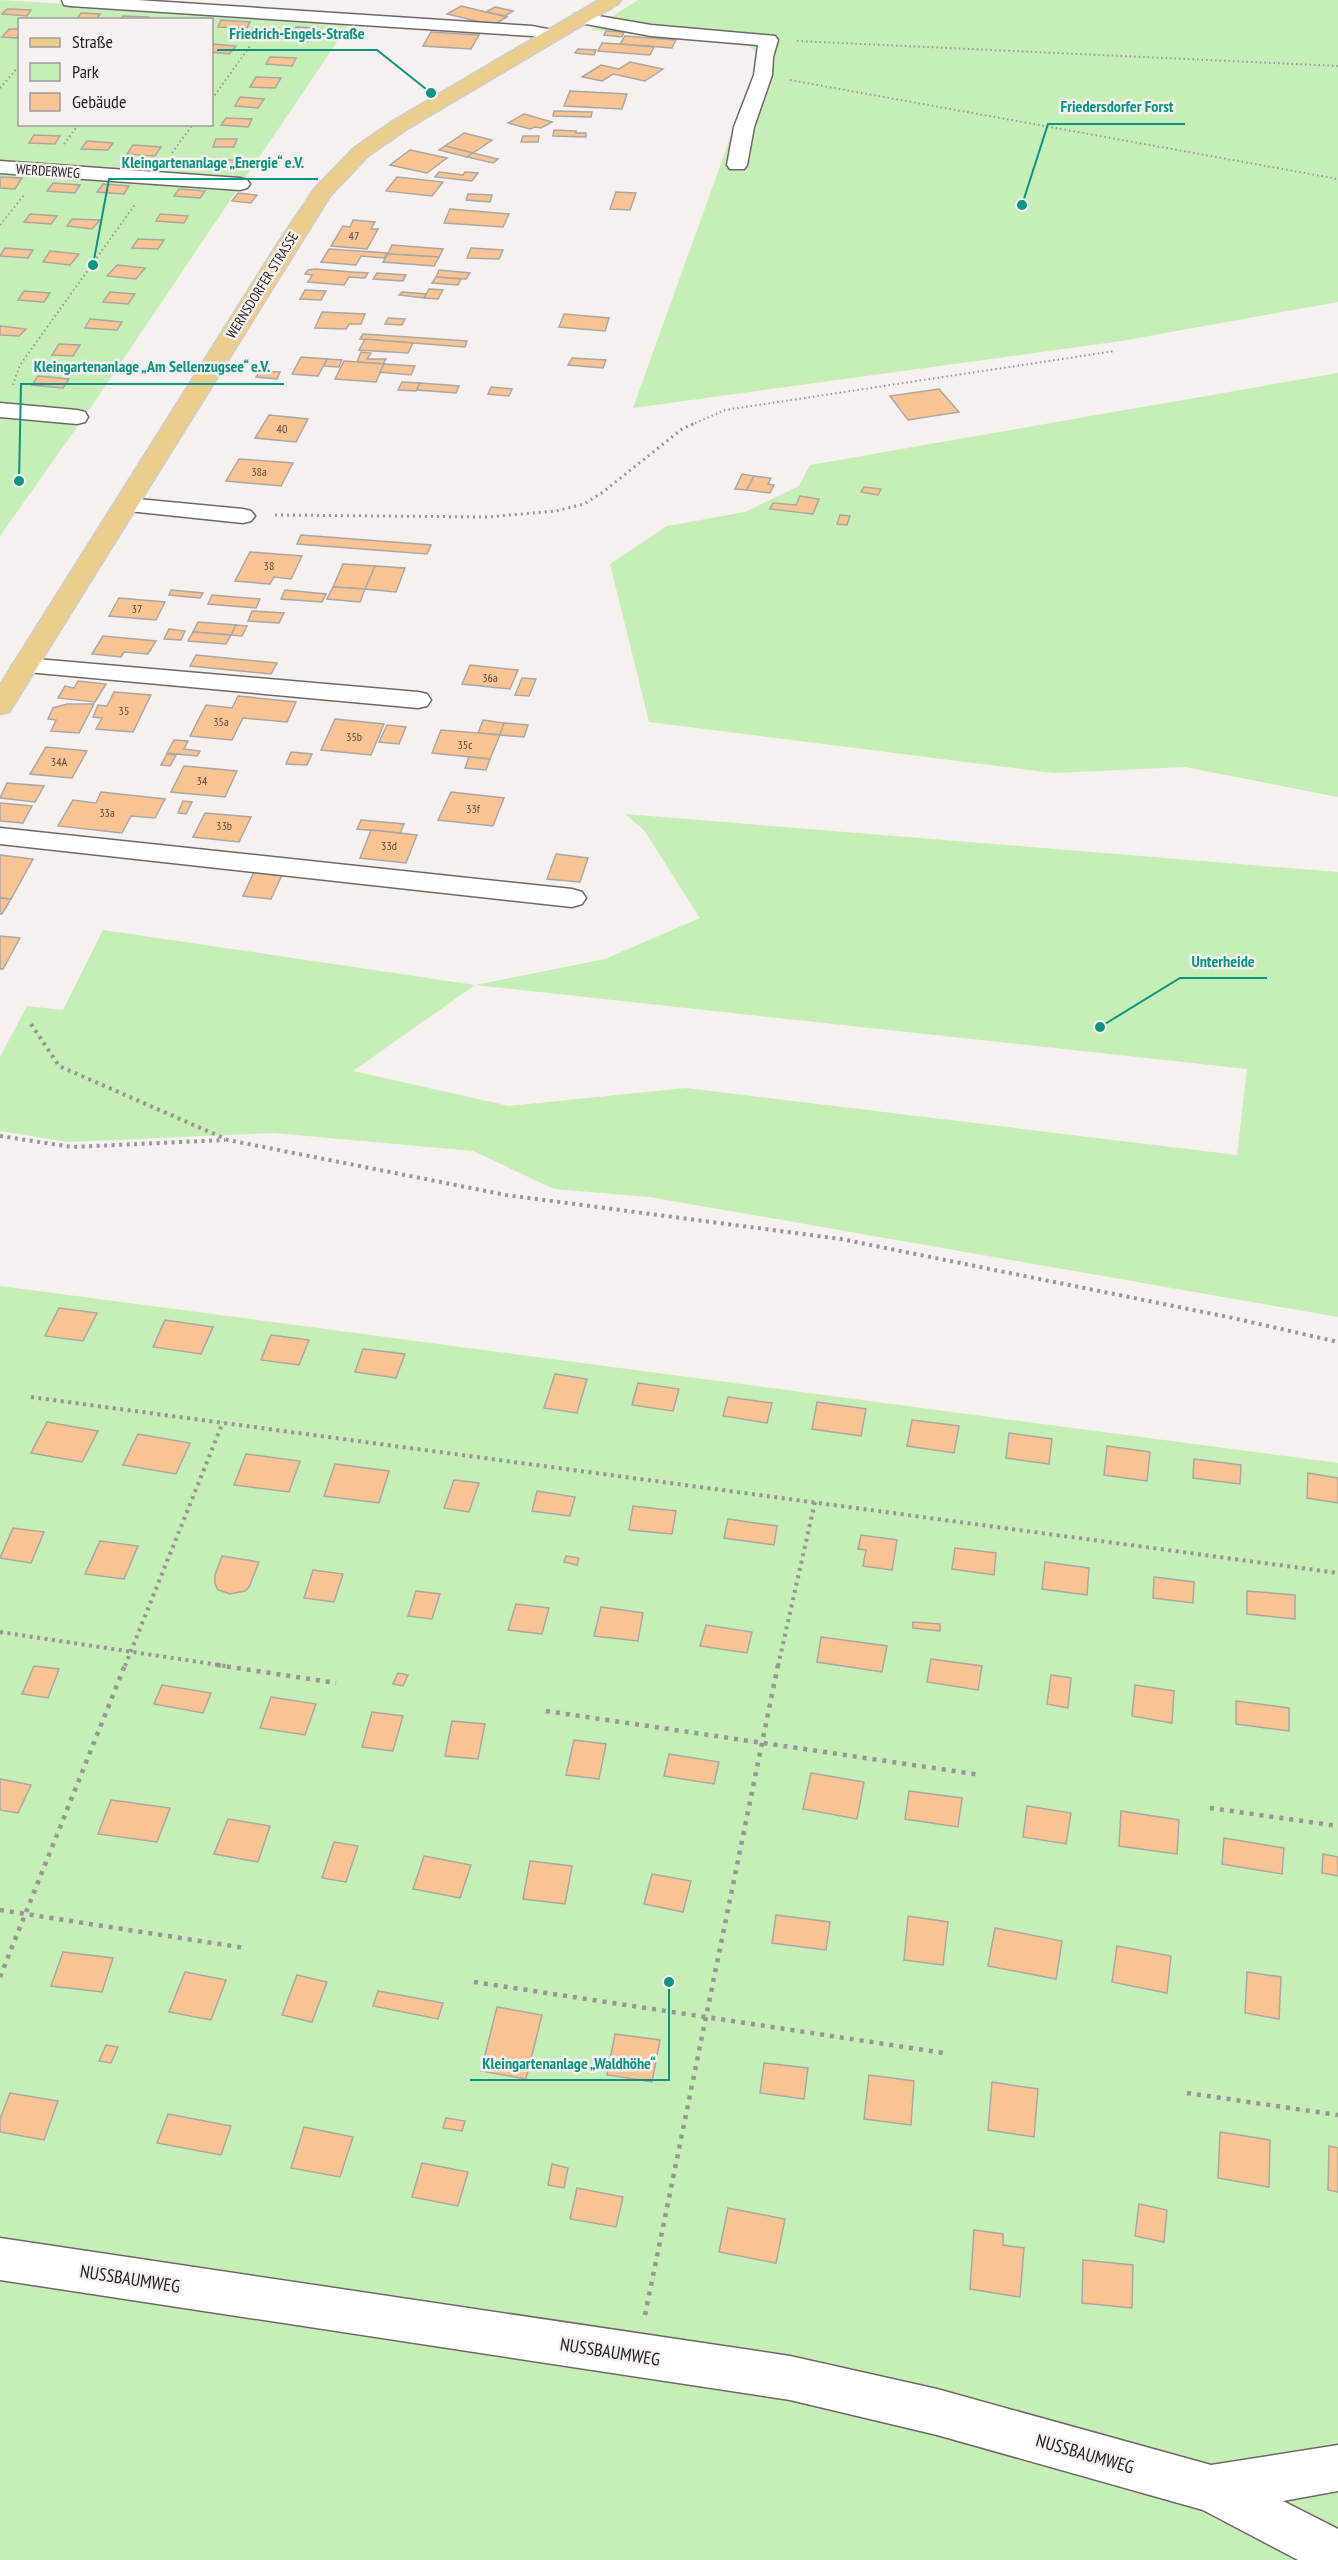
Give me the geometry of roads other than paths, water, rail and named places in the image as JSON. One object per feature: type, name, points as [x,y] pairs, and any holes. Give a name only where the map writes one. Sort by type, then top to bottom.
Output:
[{"type":"main road","name":"WERNSDORFER STRASSE","points":[[0,706],[288,243],[338,172],[400,124],[612,0]]},
{"type":"lane","points":[[70,1],[532,31],[552,36]]},
{"type":"lane","points":[[581,18],[603,24],[678,34],[770,40],[764,57],[763,75],[744,127],[737,165]]},
{"type":"lane","name":"WERDERWEG","points":[[0,167],[240,184]]},
{"type":"lane","points":[[3,410],[77,417]]},
{"type":"lane","points":[[126,506],[243,516]]},
{"type":"lane","points":[[25,666],[418,700]]},
{"type":"lane","points":[[0,836],[572,898]]},
{"type":"lane","name":"NUSSBAUMWEG","points":[[0,2259],[812,2383],[937,2412],[1211,2489],[1338,2555]]},
{"type":"lane","name":"NUSSBAUMWEG","points":[[1211,2489],[1338,2468]]},
{"type":"place","name":"Friedrich-Engels-Straße","points":[[431,93]]},
{"type":"place","name":"Friedersdorfer Forst","points":[[1022,205]]},
{"type":"place","name":"Kleingartenanlage „Energie“ e.V.","points":[[93,265]]},
{"type":"place","name":"Kleingartenanlage „Am Sellenzugsee“ e.V.","points":[[19,481]]},
{"type":"place","name":"Unterheide","points":[[1100,1027]]},
{"type":"place","name":"Kleingartenanlage „Waldhöhe“","points":[[669,1982]]}]
